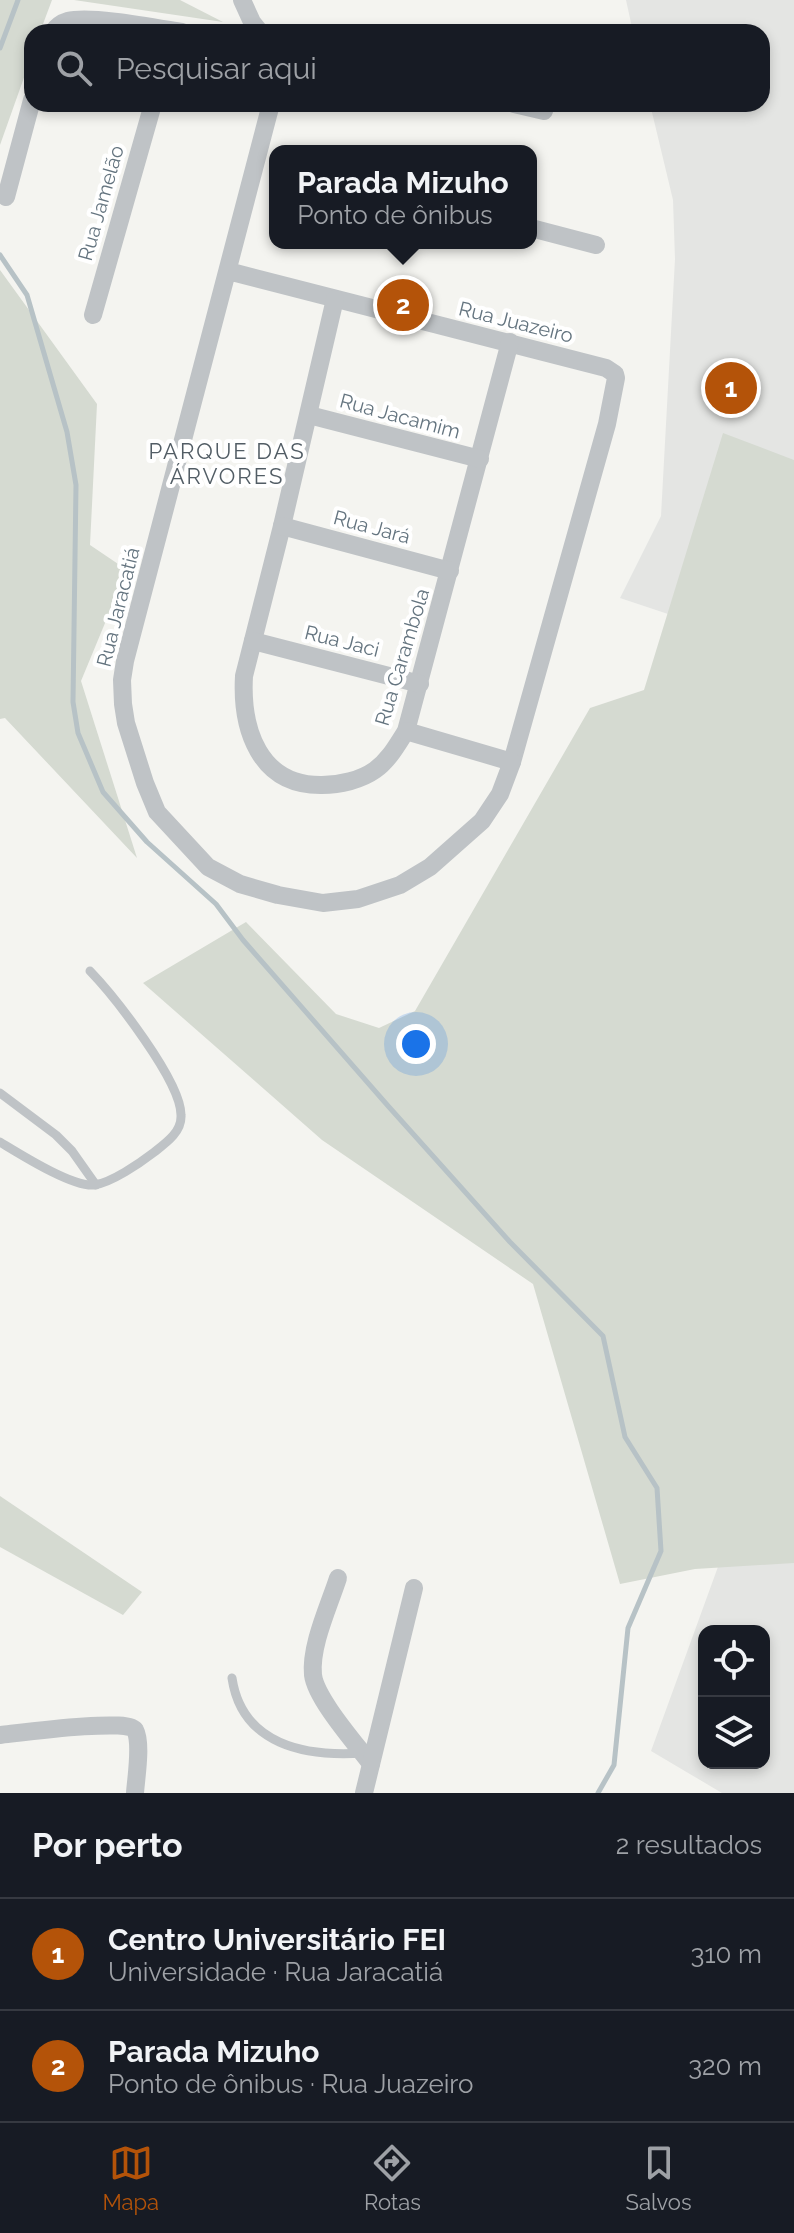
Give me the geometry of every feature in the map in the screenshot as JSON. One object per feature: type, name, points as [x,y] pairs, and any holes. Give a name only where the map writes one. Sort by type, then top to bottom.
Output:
[{"type":"street","points":[[242,0],[254,24]]},
{"type":"street","points":[[61,24],[77,20],[121,24]]},
{"type":"street","points":[[6,197],[29,112]]},
{"type":"street","name":"Rua Jamelão","points":[[93,315],[151,112]]},
{"type":"street","name":"Rua Jaracatiá","points":[[270,112],[267,160],[228,271],[134,623],[122,680],[126,723],[157,812],[208,867],[240,884],[278,895],[323,903],[358,899],[400,885],[430,867],[482,821],[500,794],[512,762],[607,424],[611,373]]},
{"type":"street","points":[[537,230],[596,245]]},
{"type":"street","name":"Rua Juazeiro","points":[[228,271],[510,342],[611,373]]},
{"type":"street","name":"Rua Carambola","points":[[335,299],[244,676],[245,717],[259,751],[270,765],[292,781],[307,785],[326,785],[358,778],[375,770],[406,731],[510,342]]},
{"type":"street","name":"Rua Jacamim","points":[[309,415],[480,459]]},
{"type":"street","name":"Rua Jará","points":[[282,526],[450,571]]},
{"type":"street","name":"Rua Jaci","points":[[253,641],[420,684]]},
{"type":"street","points":[[406,731],[512,762]]},
{"type":"street","points":[[338,1578],[316,1646],[313,1676],[321,1696],[367,1758]]},
{"type":"street","points":[[364,1793],[367,1758],[414,1588]]},
{"type":"street","points":[[0,1735],[86,1726],[131,1726],[135,1730],[138,1747],[135,1793]]},
{"type":"lane","points":[[0,1142],[51,1170],[87,1185],[96,1185],[119,1174],[166,1143],[181,1124],[182,1113],[173,1088],[120,1005],[90,971]]},
{"type":"lane","points":[[0,1093],[56,1135],[72,1151],[96,1185]]},
{"type":"lane","points":[[232,1678],[234,1695],[246,1718],[283,1745],[310,1753],[367,1758]]},
{"type":"shaded area","points":[[0,0],[52,0],[43,24],[24,24],[24,78],[0,145]]},
{"type":"shaded area","points":[[74,0],[180,0],[223,22]]},
{"type":"shaded area","points":[[626,0],[794,0],[794,656],[620,598],[661,516],[675,259],[673,200],[652,112],[770,112],[770,24],[631,24]]},
{"type":"shaded area","points":[[0,270],[97,404],[90,545],[127,570],[81,681],[137,858],[5,718],[0,719]]},
{"type":"shaded area","points":[[723,433],[794,460],[794,1563],[695,1569],[620,1584],[533,1284],[322,1140],[143,983],[246,922],[336,1014],[379,1028],[415,1011],[590,708],[644,690]]},
{"type":"shaded area","points":[[794,1368],[794,1793],[722,1793],[651,1751],[779,1399]]},
{"type":"shaded area","points":[[0,1496],[142,1592],[123,1615],[0,1547]]},
{"type":"waterway","points":[[0,48],[18,0]]},
{"type":"waterway","points":[[0,255],[27,295],[67,432],[76,485],[73,702],[78,733],[103,792],[147,842],[216,904],[243,940],[389,1107],[510,1242],[603,1336],[625,1437],[657,1488],[661,1551],[628,1628],[614,1765],[598,1793]]},
{"type":"place","name":"Parada Mizuho","points":[[403,305]]},
{"type":"place","name":"Centro Universitário FEI","points":[[731,388]]},
{"type":"district","name":"PARQUE DAS ÁRVORES","points":[[227,464]]}]
